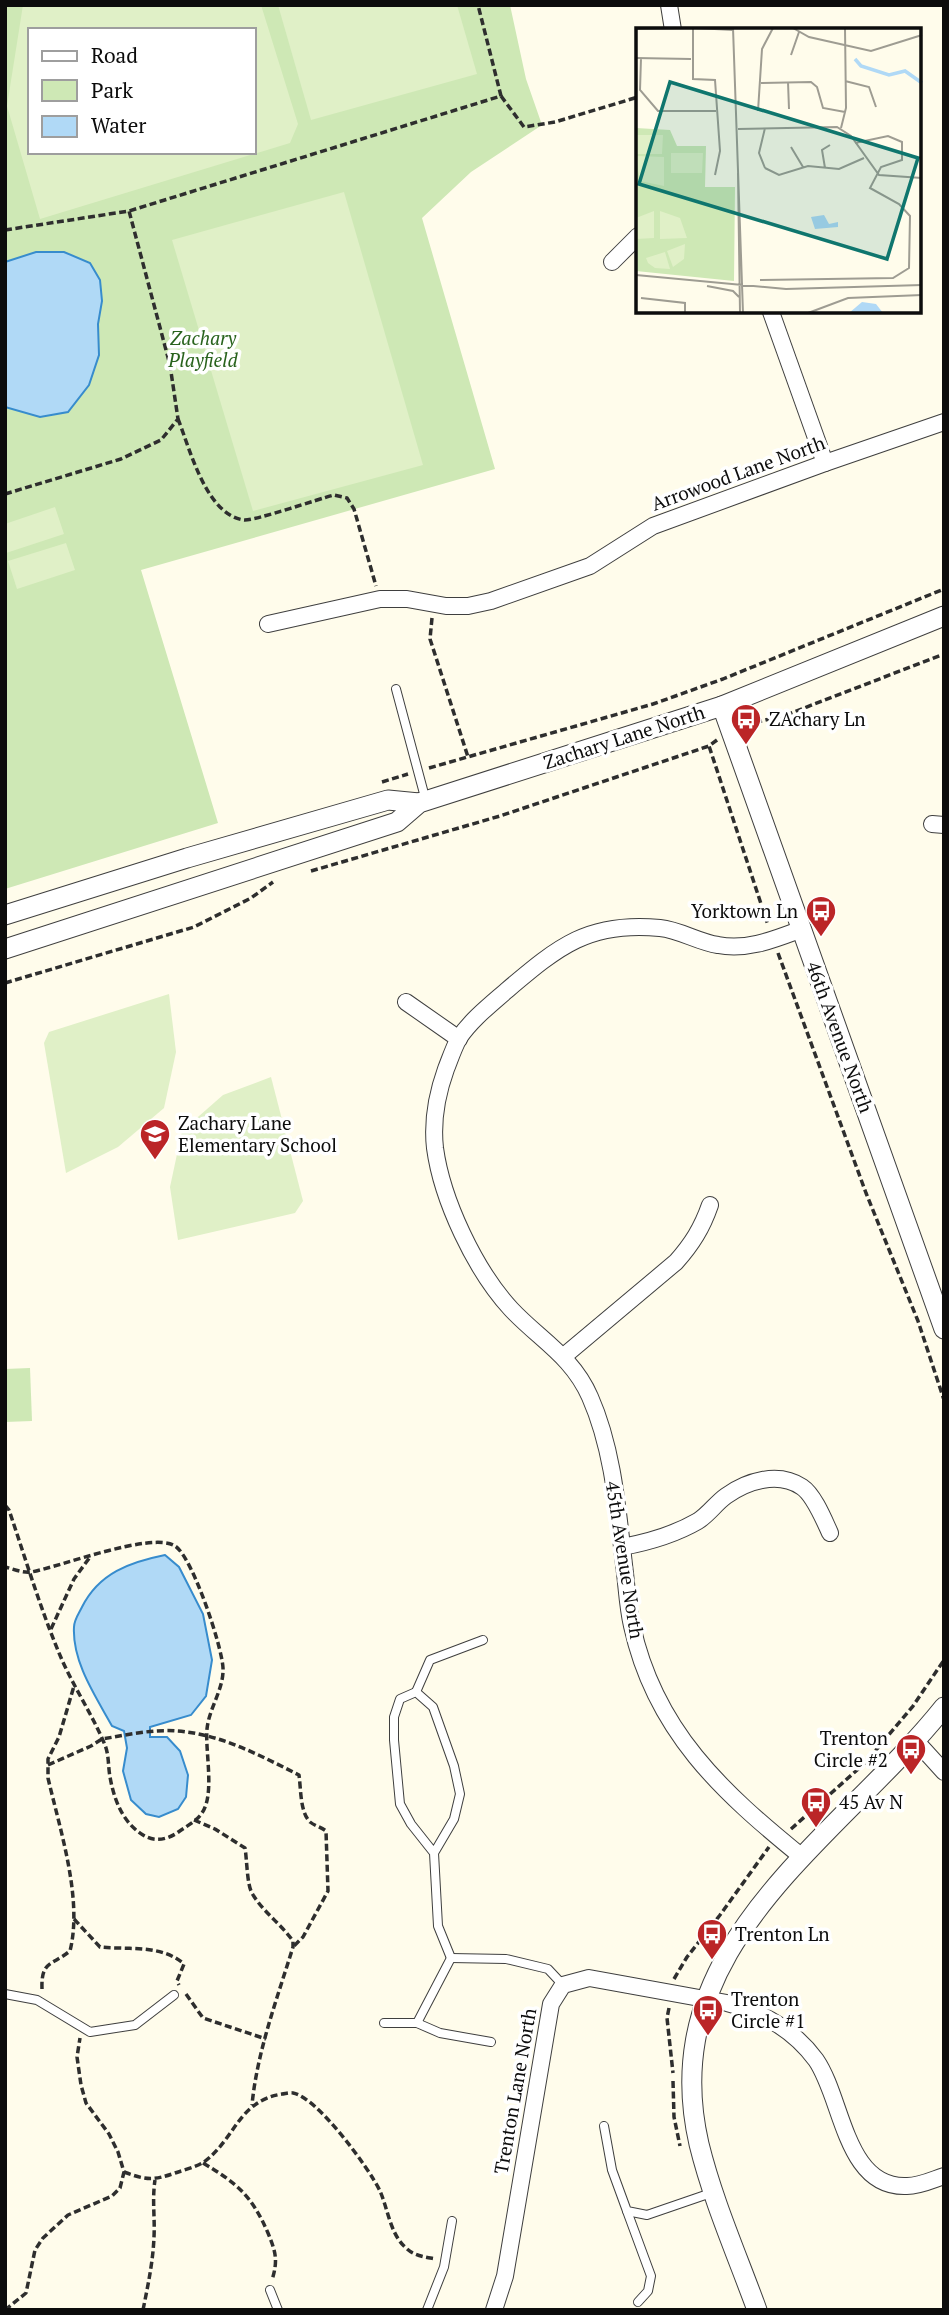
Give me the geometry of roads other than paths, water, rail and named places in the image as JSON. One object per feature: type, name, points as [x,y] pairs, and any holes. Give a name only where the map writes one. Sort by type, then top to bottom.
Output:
[{"type":"street","points":[[669,5],[673,28]]},
{"type":"street","points":[[611,262],[636,238]]},
{"type":"street","points":[[771,313],[825,463]]},
{"type":"street","name":"Arrowood Lane North","points":[[268,624],[380,599],[407,599],[446,606],[479,603],[559,579],[590,566],[653,526],[944,422]]},
{"type":"street","name":"Zachary Lane North","points":[[5,949],[397,822],[423,802],[722,706],[944,616]]},
{"type":"street","name":"46th Avenue North","points":[[722,706],[944,1329]]},
{"type":"street","name":"Zachary Lane North","points":[[5,915],[187,858],[388,800],[423,802]]},
{"type":"street","points":[[406,1002],[459,1039],[487,1008],[548,955],[573,940],[594,933],[637,926],[666,929],[720,946],[745,946],[802,929]]},
{"type":"street","name":"45th Avenue North","points":[[459,1039],[439,1092],[435,1119],[435,1148],[448,1195],[469,1250],[487,1281],[511,1309],[564,1356],[589,1393],[602,1427],[622,1547],[631,1625],[646,1673],[664,1713],[691,1753],[722,1788],[802,1857]]},
{"type":"street","points":[[564,1356],[676,1262],[691,1245],[710,1206]]},
{"type":"street","points":[[622,1547],[647,1543],[673,1534],[701,1519],[724,1497],[742,1486],[762,1479],[783,1480],[803,1488],[830,1533]]},
{"type":"street","points":[[757,2310],[714,2192],[699,2142],[692,2061],[706,2000],[727,1952],[764,1901],[944,1707]]},
{"type":"street","points":[[915,1740],[944,1772]]},
{"type":"street","points":[[563,1985],[589,1978],[750,2009],[775,2022],[798,2039],[816,2061],[830,2086],[861,2165],[890,2184],[907,2186],[944,2176]]},
{"type":"street","name":"Trenton Lane North","points":[[494,2310],[505,2276],[551,2004],[563,1985]]},
{"type":"lane","points":[[396,689],[418,772],[423,802]]},
{"type":"lane","points":[[434,1853],[411,1824],[400,1804],[394,1717],[400,1699],[416,1692],[430,1660],[483,1640]]},
{"type":"lane","points":[[416,1692],[433,1707],[454,1766],[460,1794],[454,1819],[434,1853],[438,1926],[451,1958],[417,2023]]},
{"type":"lane","points":[[451,1958],[506,1959],[548,1969],[563,1985]]},
{"type":"lane","points":[[5,1994],[42,2003],[90,2032],[135,2025],[174,1995]]},
{"type":"lane","points":[[383,2023],[417,2023],[440,2033],[491,2042]]},
{"type":"lane","points":[[604,2126],[612,2170],[651,2276],[648,2291],[638,2302]]},
{"type":"lane","points":[[627,2211],[647,2215],[714,2192]]},
{"type":"lane","points":[[427,2310],[445,2261],[452,2221]]},
{"type":"lane","points":[[270,2290],[278,2310]]},
{"type":"water","points":[[36,252],[64,252],[90,263],[100,280],[102,301],[98,324],[99,355],[89,385],[68,412],[40,417],[5,407],[5,262]]},
{"type":"water","points":[[165,1555],[179,1567],[203,1614],[212,1660],[206,1696],[191,1715],[150,1727],[150,1737],[167,1737],[180,1751],[188,1775],[186,1797],[178,1809],[159,1817],[146,1814],[131,1800],[123,1771],[127,1748],[124,1731],[112,1726],[86,1679],[74,1640],[74,1627],[89,1595],[107,1577],[140,1561]]},
{"type":"place","name":"ZAchary Ln","points":[[746,746]]},
{"type":"place","name":"Yorktown Ln","points":[[821,938]]},
{"type":"place","name":"Zachary Lane Elementary School","points":[[155,1161]]},
{"type":"place","name":"Trenton Circle #2","points":[[911,1776]]},
{"type":"place","name":"45 Av N","points":[[816,1829]]},
{"type":"place","name":"Trenton Ln","points":[[712,1961]]},
{"type":"place","name":"Trenton Circle #1","points":[[708,2037]]},
{"type":"park label","name":"Zachary Playfield","points":[[203,349]]}]
